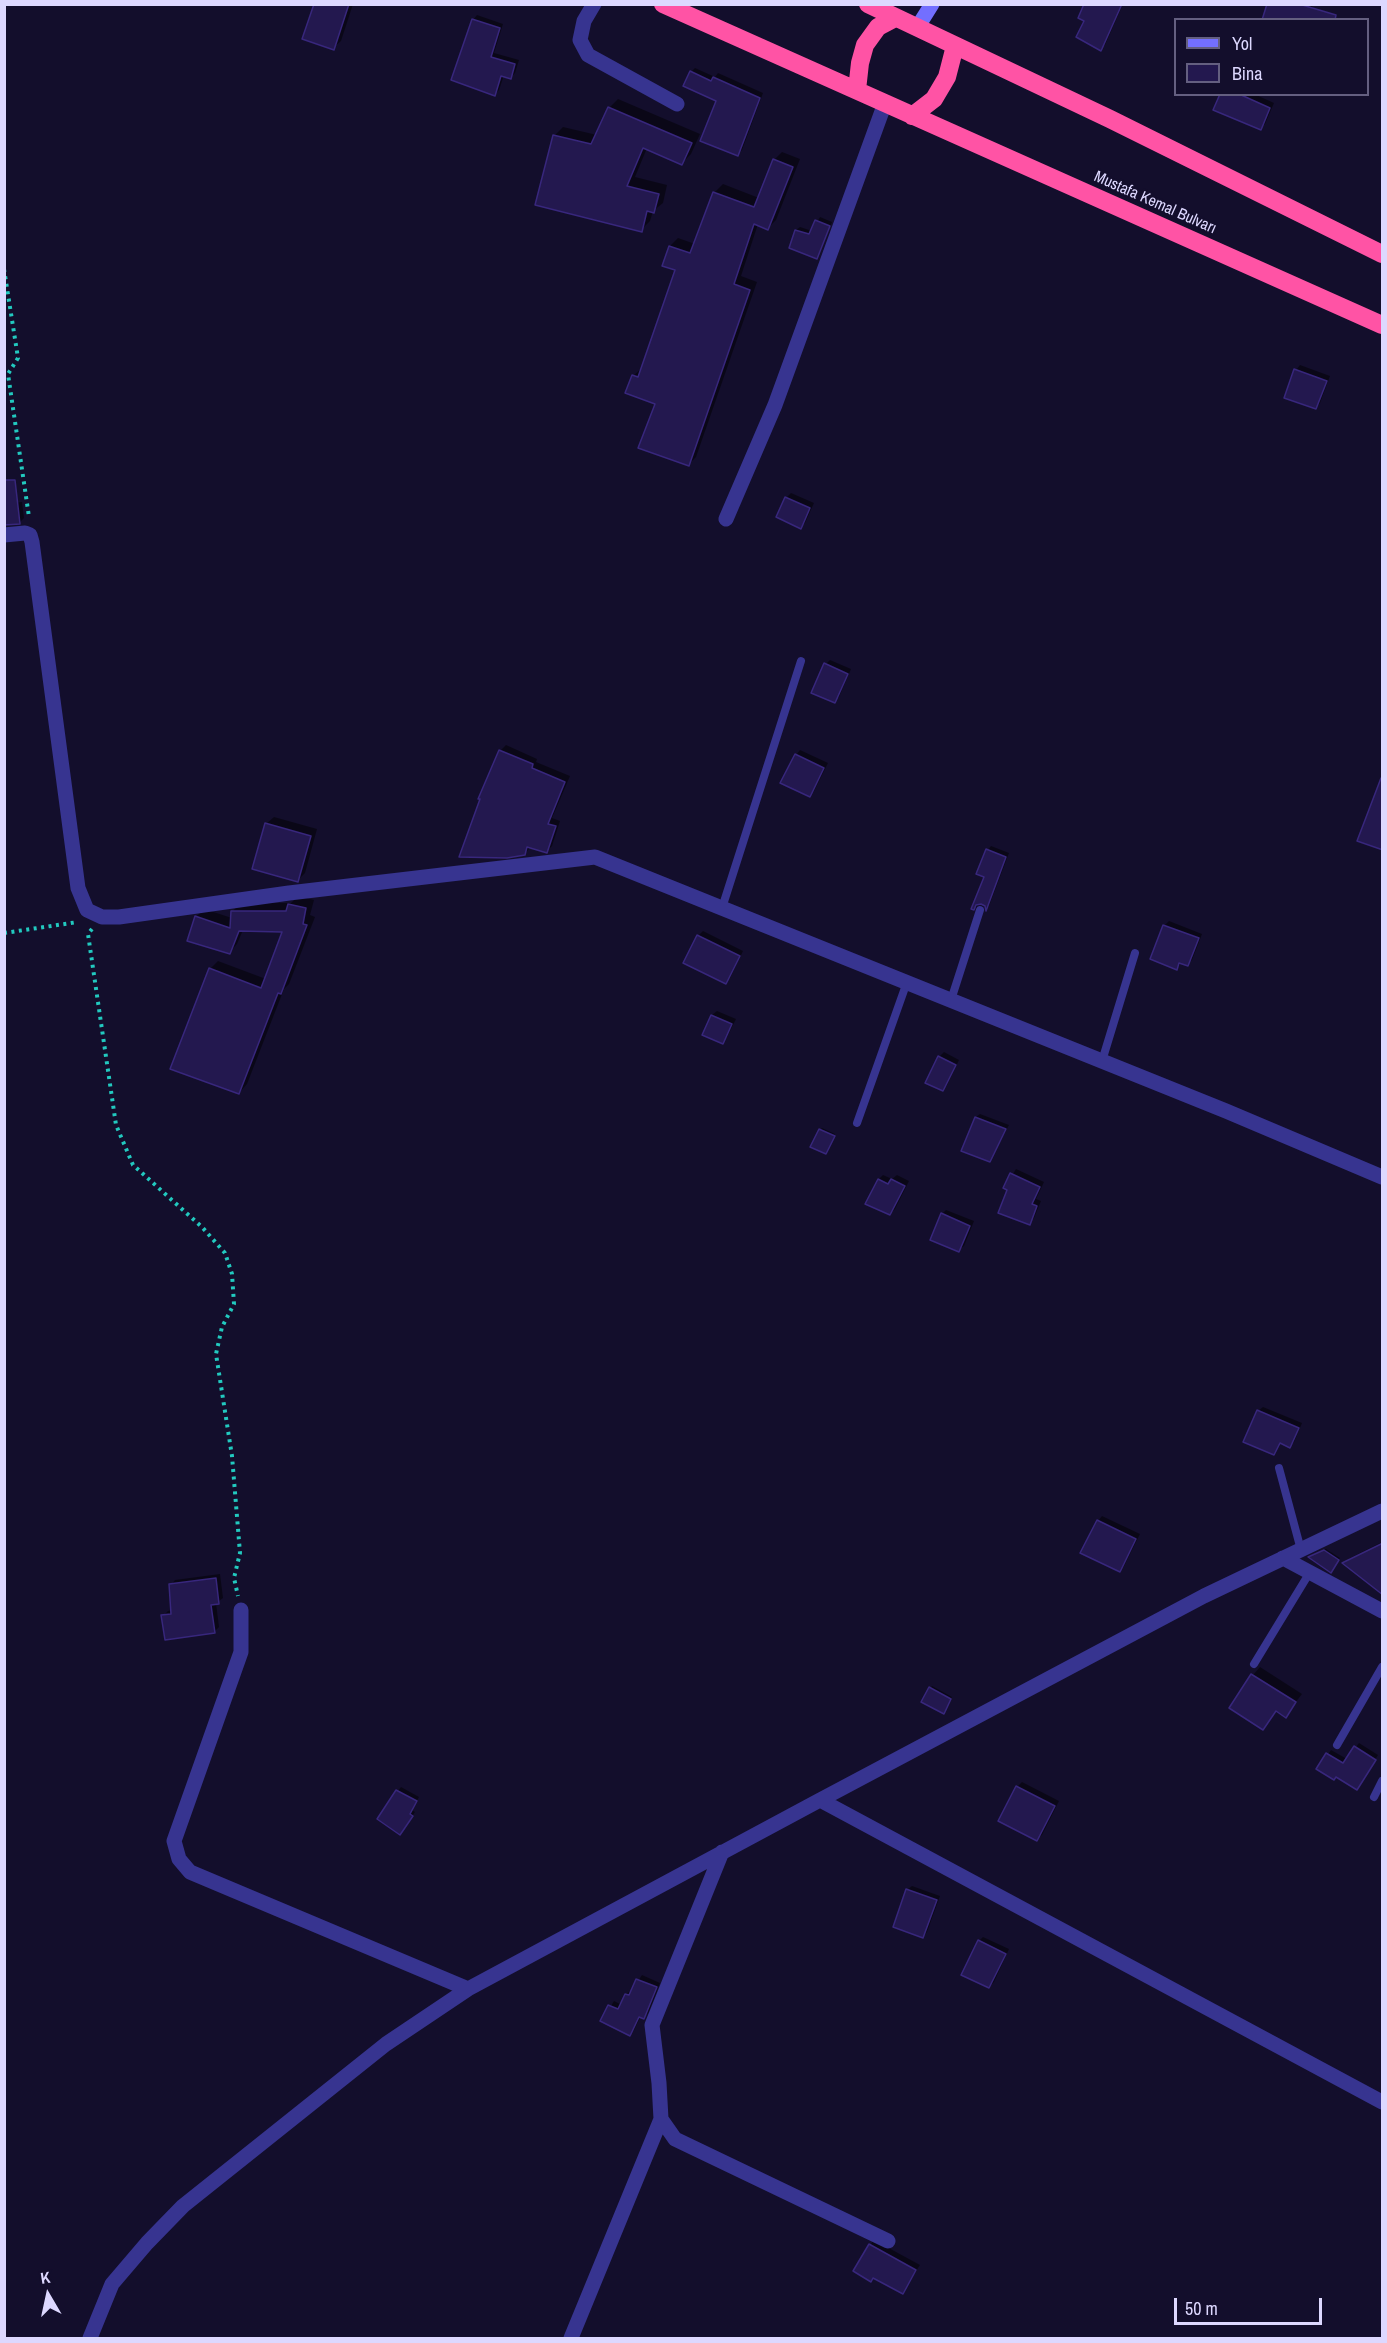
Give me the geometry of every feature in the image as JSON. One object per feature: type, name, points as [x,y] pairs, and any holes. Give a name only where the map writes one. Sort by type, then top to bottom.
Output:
[{"type":"highway","name":"Mustafa Kemal Bulvarı","points":[[663,4],[1383,325]]},
{"type":"highway","points":[[868,4],[1131,129],[1383,254]]},
{"type":"highway","points":[[857,90],[865,45],[879,27],[895,18]]},
{"type":"highway","points":[[912,116],[934,99],[943,85],[955,46]]},
{"type":"street","points":[[594,4],[584,21],[580,40],[588,55],[677,104]]},
{"type":"street","points":[[917,28],[932,4]]},
{"type":"street","points":[[726,519],[775,405],[885,103]]},
{"type":"street","points":[[4,535],[25,533],[30,535],[32,542],[78,888],[87,910],[102,917],[119,917],[289,893],[595,857],[1383,1176]]},
{"type":"street","points":[[90,2338],[112,2284],[183,2206],[386,2044],[468,1989],[1194,1601],[1383,1511]]},
{"type":"street","points":[[1284,1558],[1383,1611]]},
{"type":"street","points":[[242,1610],[241,1652],[174,1841],[179,1858],[190,1872],[468,1989]]},
{"type":"street","points":[[820,1800],[1383,2102]]},
{"type":"street","points":[[571,2338],[661,2119],[652,2025],[722,1852]]},
{"type":"street","points":[[661,2119],[675,2139],[888,2241]]},
{"type":"lane","points":[[722,908],[801,661]]},
{"type":"lane","points":[[951,1000],[980,910]]},
{"type":"lane","points":[[1102,1061],[1135,953]]},
{"type":"lane","points":[[857,1123],[907,982]]},
{"type":"lane","points":[[1280,1468],[1301,1550]]},
{"type":"lane","points":[[1254,1664],[1310,1572]]},
{"type":"lane","points":[[1337,1745],[1383,1667]]},
{"type":"lane","points":[[1374,1797],[1383,1782]]},
{"type":"path","points":[[4,269],[18,358],[8,374],[32,542]]},
{"type":"path","points":[[4,933],[102,917]]},
{"type":"path","points":[[102,917],[88,934],[116,1125],[133,1165],[202,1227],[225,1252],[232,1274],[234,1304],[222,1327],[216,1354],[232,1456],[240,1553],[234,1578],[242,1610]]},
{"type":"building","points":[[314,4],[349,4],[334,50],[302,39]]},
{"type":"building","points":[[1084,4],[1122,4],[1101,51],[1076,37],[1084,21],[1078,18]]},
{"type":"building","points":[[1267,4],[1299,4],[1336,15],[1335,18],[1263,18]]},
{"type":"building","points":[[472,19],[500,28],[491,57],[515,64],[511,79],[501,76],[495,96],[451,80]]},
{"type":"building","points":[[690,71],[711,81],[713,77],[760,98],[738,156],[700,141],[716,101],[683,86]]},
{"type":"building","points":[[1219,96],[1243,96],[1270,108],[1261,130],[1213,110]]},
{"type":"building","points":[[608,107],[692,143],[682,165],[643,148],[627,186],[659,194],[654,213],[647,211],[642,232],[535,205],[553,135],[591,144]]},
{"type":"building","points":[[773,159],[793,167],[768,230],[754,224],[734,284],[750,290],[689,466],[638,448],[655,404],[625,393],[632,375],[638,377],[675,270],[662,266],[669,246],[690,253],[713,192],[754,207]]},
{"type":"building","points":[[815,220],[830,226],[817,259],[789,248],[795,230],[809,234]]},
{"type":"building","points":[[1294,369],[1327,381],[1316,409],[1284,398]]},
{"type":"building","points":[[4,480],[15,480],[20,524],[4,525]]},
{"type":"building","points":[[785,497],[810,508],[801,529],[776,517]]},
{"type":"building","points":[[824,663],[848,674],[835,703],[811,693]]},
{"type":"building","points":[[499,750],[533,764],[532,768],[565,782],[548,824],[556,826],[547,853],[527,847],[525,855],[507,858],[459,857],[480,799],[478,799]]},
{"type":"building","points":[[795,754],[824,768],[810,797],[780,783]]},
{"type":"building","points":[[1381,778],[1383,778],[1383,850],[1357,841]]},
{"type":"building","points":[[265,823],[311,836],[298,882],[252,869]]},
{"type":"building","points":[[986,849],[1006,857],[986,911],[985,906],[981,904],[976,905],[974,910],[971,909],[984,877],[976,874]]},
{"type":"building","points":[[288,904],[306,908],[303,924],[307,925],[239,1094],[170,1069],[209,968],[261,988],[282,932],[239,931],[230,954],[187,941],[195,916],[230,928],[231,911],[286,911]]},
{"type":"building","points":[[1163,925],[1199,938],[1188,966],[1179,963],[1177,970],[1150,959]]},
{"type":"building","points":[[697,935],[740,956],[726,984],[683,963]]},
{"type":"building","points":[[711,1015],[732,1024],[723,1044],[702,1035]]},
{"type":"building","points":[[938,1056],[956,1065],[943,1091],[925,1083]]},
{"type":"building","points":[[975,1117],[1006,1129],[990,1162],[961,1151]]},
{"type":"building","points":[[819,1129],[835,1136],[826,1154],[810,1147]]},
{"type":"building","points":[[1010,1173],[1040,1187],[1032,1204],[1037,1206],[1030,1225],[998,1213],[1007,1190],[1003,1188]]},
{"type":"building","points":[[878,1179],[888,1184],[891,1179],[905,1186],[890,1215],[865,1204]]},
{"type":"building","points":[[941,1213],[970,1226],[959,1252],[930,1240]]},
{"type":"building","points":[[1257,1410],[1299,1428],[1290,1448],[1280,1443],[1274,1455],[1243,1442]]},
{"type":"building","points":[[1097,1520],[1136,1539],[1120,1572],[1080,1553]]},
{"type":"building","points":[[1383,1543],[1383,1595],[1342,1563]]},
{"type":"building","points":[[1324,1550],[1339,1560],[1331,1573],[1308,1557]]},
{"type":"building","points":[[216,1578],[219,1604],[211,1605],[215,1633],[165,1640],[161,1615],[171,1614],[169,1584]]},
{"type":"building","points":[[1251,1674],[1296,1702],[1286,1718],[1276,1711],[1263,1730],[1229,1708]]},
{"type":"building","points":[[929,1687],[951,1699],[944,1714],[921,1702]]},
{"type":"building","points":[[1354,1746],[1376,1760],[1357,1790],[1336,1777],[1334,1780],[1316,1769],[1326,1753],[1343,1763]]},
{"type":"building","points":[[1016,1786],[1055,1806],[1037,1841],[998,1821]]},
{"type":"building","points":[[396,1790],[417,1801],[410,1814],[413,1816],[400,1835],[377,1819]]},
{"type":"building","points":[[906,1889],[937,1900],[923,1938],[893,1927]]},
{"type":"building","points":[[978,1940],[1006,1954],[989,1988],[961,1975]]},
{"type":"building","points":[[636,1979],[657,1987],[644,2019],[639,2017],[630,2036],[600,2021],[608,2005],[618,2009],[625,1994],[629,1995]]},
{"type":"building","points":[[869,2244],[916,2270],[903,2294],[873,2278],[871,2282],[853,2271]]}]
